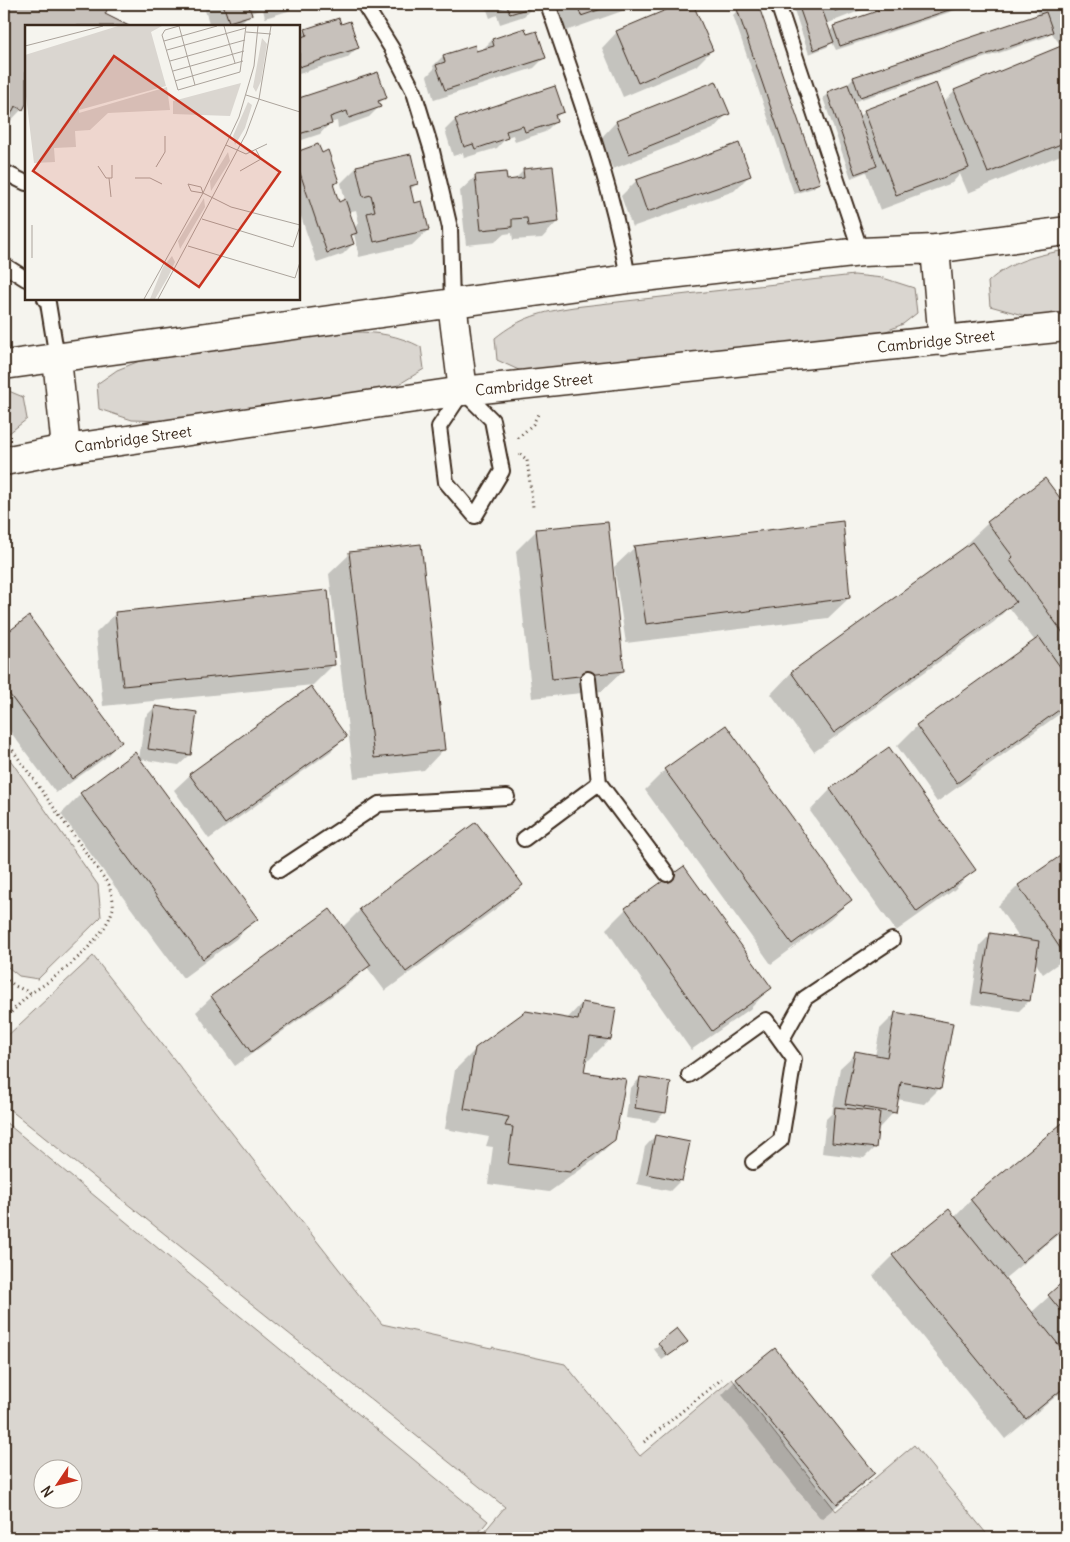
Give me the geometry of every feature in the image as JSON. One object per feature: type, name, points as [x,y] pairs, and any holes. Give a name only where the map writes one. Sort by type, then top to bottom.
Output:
[{"type":"street","points":[[4,365],[628,279],[861,252],[934,249],[1066,231]]},
{"type":"street","points":[[934,249],[943,341]]},
{"type":"street","points":[[452,303],[463,391]]},
{"type":"street","name":"Cambridge Street","points":[[4,462],[66,449],[463,391],[943,341],[1066,326]]},
{"type":"street","points":[[57,358],[66,449]]},
{"type":"lane","points":[[364,4],[392,50],[414,92],[432,151],[450,228],[452,303]]},
{"type":"lane","points":[[548,4],[606,178],[623,247],[628,279]]},
{"type":"lane","points":[[778,4],[861,252]]},
{"type":"lane","points":[[4,172],[25,182]]},
{"type":"lane","points":[[4,265],[25,277]]},
{"type":"lane","points":[[46,300],[48,303],[57,358]]},
{"type":"lane","points":[[463,391],[492,420],[502,471],[475,516],[446,482],[439,427],[463,391]]},
{"type":"lane","points":[[588,679],[600,783],[667,874]]},
{"type":"lane","points":[[524,839],[600,783]]},
{"type":"lane","points":[[279,870],[379,804],[508,797]]},
{"type":"lane","points":[[781,1041],[805,998],[892,940]]},
{"type":"lane","points":[[689,1075],[766,1020],[794,1059],[781,1140],[753,1162]]},
{"type":"path","points":[[515,444],[519,436],[533,424],[538,414]]},
{"type":"path","points":[[517,452],[527,460],[533,507]]},
{"type":"path","points":[[4,738],[109,886],[113,899],[113,908],[104,927],[92,942],[59,974],[31,993],[4,1019]]},
{"type":"path","points":[[4,977],[15,986],[31,993]]},
{"type":"path","points":[[644,1442],[722,1380]]},
{"type":"shaded area","points":[[1066,250],[1066,316],[1037,319],[990,306],[988,282],[997,275],[1025,260]]},
{"type":"shaded area","points":[[854,275],[883,278],[914,288],[917,313],[903,324],[872,337],[523,372],[497,360],[495,338],[523,320],[552,311]]},
{"type":"shaded area","points":[[352,332],[387,335],[421,347],[424,369],[393,388],[162,421],[132,420],[99,409],[97,384],[117,370],[147,358],[243,344]]},
{"type":"shaded area","points":[[4,389],[23,397],[27,419],[4,437]]},
{"type":"shaded area","points":[[4,751],[98,885],[101,917],[38,979],[19,976],[4,964]]},
{"type":"shaded area","points":[[93,956],[382,1324],[565,1364],[640,1456],[732,1379],[836,1511],[914,1445],[990,1538],[479,1538],[505,1507],[4,1105],[4,1039]]},
{"type":"shaded area","points":[[4,1121],[488,1521],[474,1538],[4,1538]]},
{"type":"building","points":[[4,4],[110,4],[105,14],[127,25],[25,25],[25,106],[23,110],[15,106],[4,129]]},
{"type":"building","points":[[223,4],[248,4],[252,15],[229,22]]},
{"type":"building","points":[[499,4],[535,4],[536,6],[510,14],[507,6],[500,8]]},
{"type":"building","points":[[577,4],[616,4],[581,16]]},
{"type":"building","points":[[680,4],[693,4],[713,50],[638,83],[616,31]]},
{"type":"building","points":[[758,4],[820,183],[799,190],[737,9]]},
{"type":"building","points":[[798,4],[820,4],[834,42],[814,50]]},
{"type":"building","points":[[832,4],[854,4],[835,11]]},
{"type":"building","points":[[898,4],[967,4],[840,46],[833,26]]},
{"type":"building","points":[[1046,12],[1053,32],[860,97],[853,77]]},
{"type":"building","points":[[339,18],[341,24],[350,21],[359,48],[300,67],[300,38],[307,35],[305,29]]},
{"type":"building","points":[[525,28],[527,34],[537,31],[546,58],[445,90],[436,65],[445,62],[443,55],[475,45],[476,51],[494,46],[492,39]]},
{"type":"building","points":[[1066,44],[1066,142],[988,173],[954,90]]},
{"type":"building","points":[[378,72],[387,98],[378,101],[381,107],[349,118],[347,111],[330,117],[332,124],[300,134],[300,98]]},
{"type":"building","points":[[716,81],[730,114],[629,154],[616,121]]},
{"type":"building","points":[[936,83],[969,168],[896,195],[864,110]]},
{"type":"building","points":[[848,84],[877,166],[855,174],[827,92]]},
{"type":"building","points":[[555,86],[564,112],[555,115],[557,122],[525,132],[523,126],[506,131],[508,138],[475,149],[473,144],[464,147],[455,119]]},
{"type":"building","points":[[739,143],[751,176],[647,212],[636,180]]},
{"type":"building","points":[[318,144],[322,153],[328,150],[339,182],[333,184],[339,202],[345,199],[357,233],[351,235],[354,244],[327,253],[300,173],[300,151]]},
{"type":"building","points":[[411,154],[418,184],[410,186],[414,203],[422,201],[429,230],[374,242],[367,213],[375,211],[371,195],[363,197],[356,166]]},
{"type":"building","points":[[553,166],[559,222],[528,226],[527,218],[512,219],[512,227],[481,230],[475,175],[506,172],[507,180],[524,178],[523,169]]},
{"type":"building","points":[[1045,478],[1066,506],[1066,637],[1010,560],[1013,557],[987,522]]},
{"type":"building","points":[[843,521],[850,598],[646,624],[634,546]]},
{"type":"building","points":[[608,522],[624,671],[552,679],[536,529]]},
{"type":"building","points":[[972,542],[1016,602],[834,733],[791,672]]},
{"type":"building","points":[[421,544],[445,750],[374,758],[349,552]]},
{"type":"building","points":[[328,590],[335,665],[123,686],[115,612]]},
{"type":"building","points":[[29,616],[122,742],[72,779],[4,687],[4,635]]},
{"type":"building","points":[[1039,637],[1066,675],[1066,705],[957,783],[916,725]]},
{"type":"building","points":[[311,686],[347,737],[225,824],[189,774]]},
{"type":"building","points":[[155,706],[197,712],[191,755],[148,749]]},
{"type":"building","points":[[726,725],[852,900],[792,944],[664,769]]},
{"type":"building","points":[[889,747],[976,870],[917,912],[830,789]]},
{"type":"building","points":[[135,752],[258,919],[203,959],[80,793]]},
{"type":"building","points":[[476,822],[523,885],[406,972],[359,909]]},
{"type":"building","points":[[1066,852],[1066,953],[1064,954],[1018,885]]},
{"type":"building","points":[[684,866],[772,988],[712,1031],[625,908]]},
{"type":"building","points":[[330,909],[371,965],[251,1052],[211,996]]},
{"type":"building","points":[[990,933],[1039,941],[1030,1001],[980,993]]},
{"type":"building","points":[[582,1002],[616,1008],[611,1040],[590,1037],[584,1072],[626,1079],[615,1140],[570,1172],[508,1164],[513,1127],[505,1126],[509,1117],[464,1109],[475,1048],[526,1011],[578,1020]]},
{"type":"building","points":[[895,1012],[953,1023],[941,1089],[901,1082],[896,1113],[845,1104],[855,1051],[887,1057]]},
{"type":"building","points":[[640,1077],[671,1082],[666,1113],[635,1108]]},
{"type":"building","points":[[835,1107],[880,1112],[876,1148],[832,1143]]},
{"type":"building","points":[[1066,1120],[1066,1226],[1022,1262],[970,1199]]},
{"type":"building","points":[[655,1135],[690,1142],[682,1181],[647,1174]]},
{"type":"building","points":[[949,1209],[1066,1354],[1066,1386],[1026,1419],[892,1255]]},
{"type":"building","points":[[1066,1279],[1066,1317],[1048,1295]]},
{"type":"building","points":[[677,1328],[688,1342],[668,1356],[658,1343]]},
{"type":"building","points":[[775,1348],[875,1473],[837,1504],[736,1379]]}]
